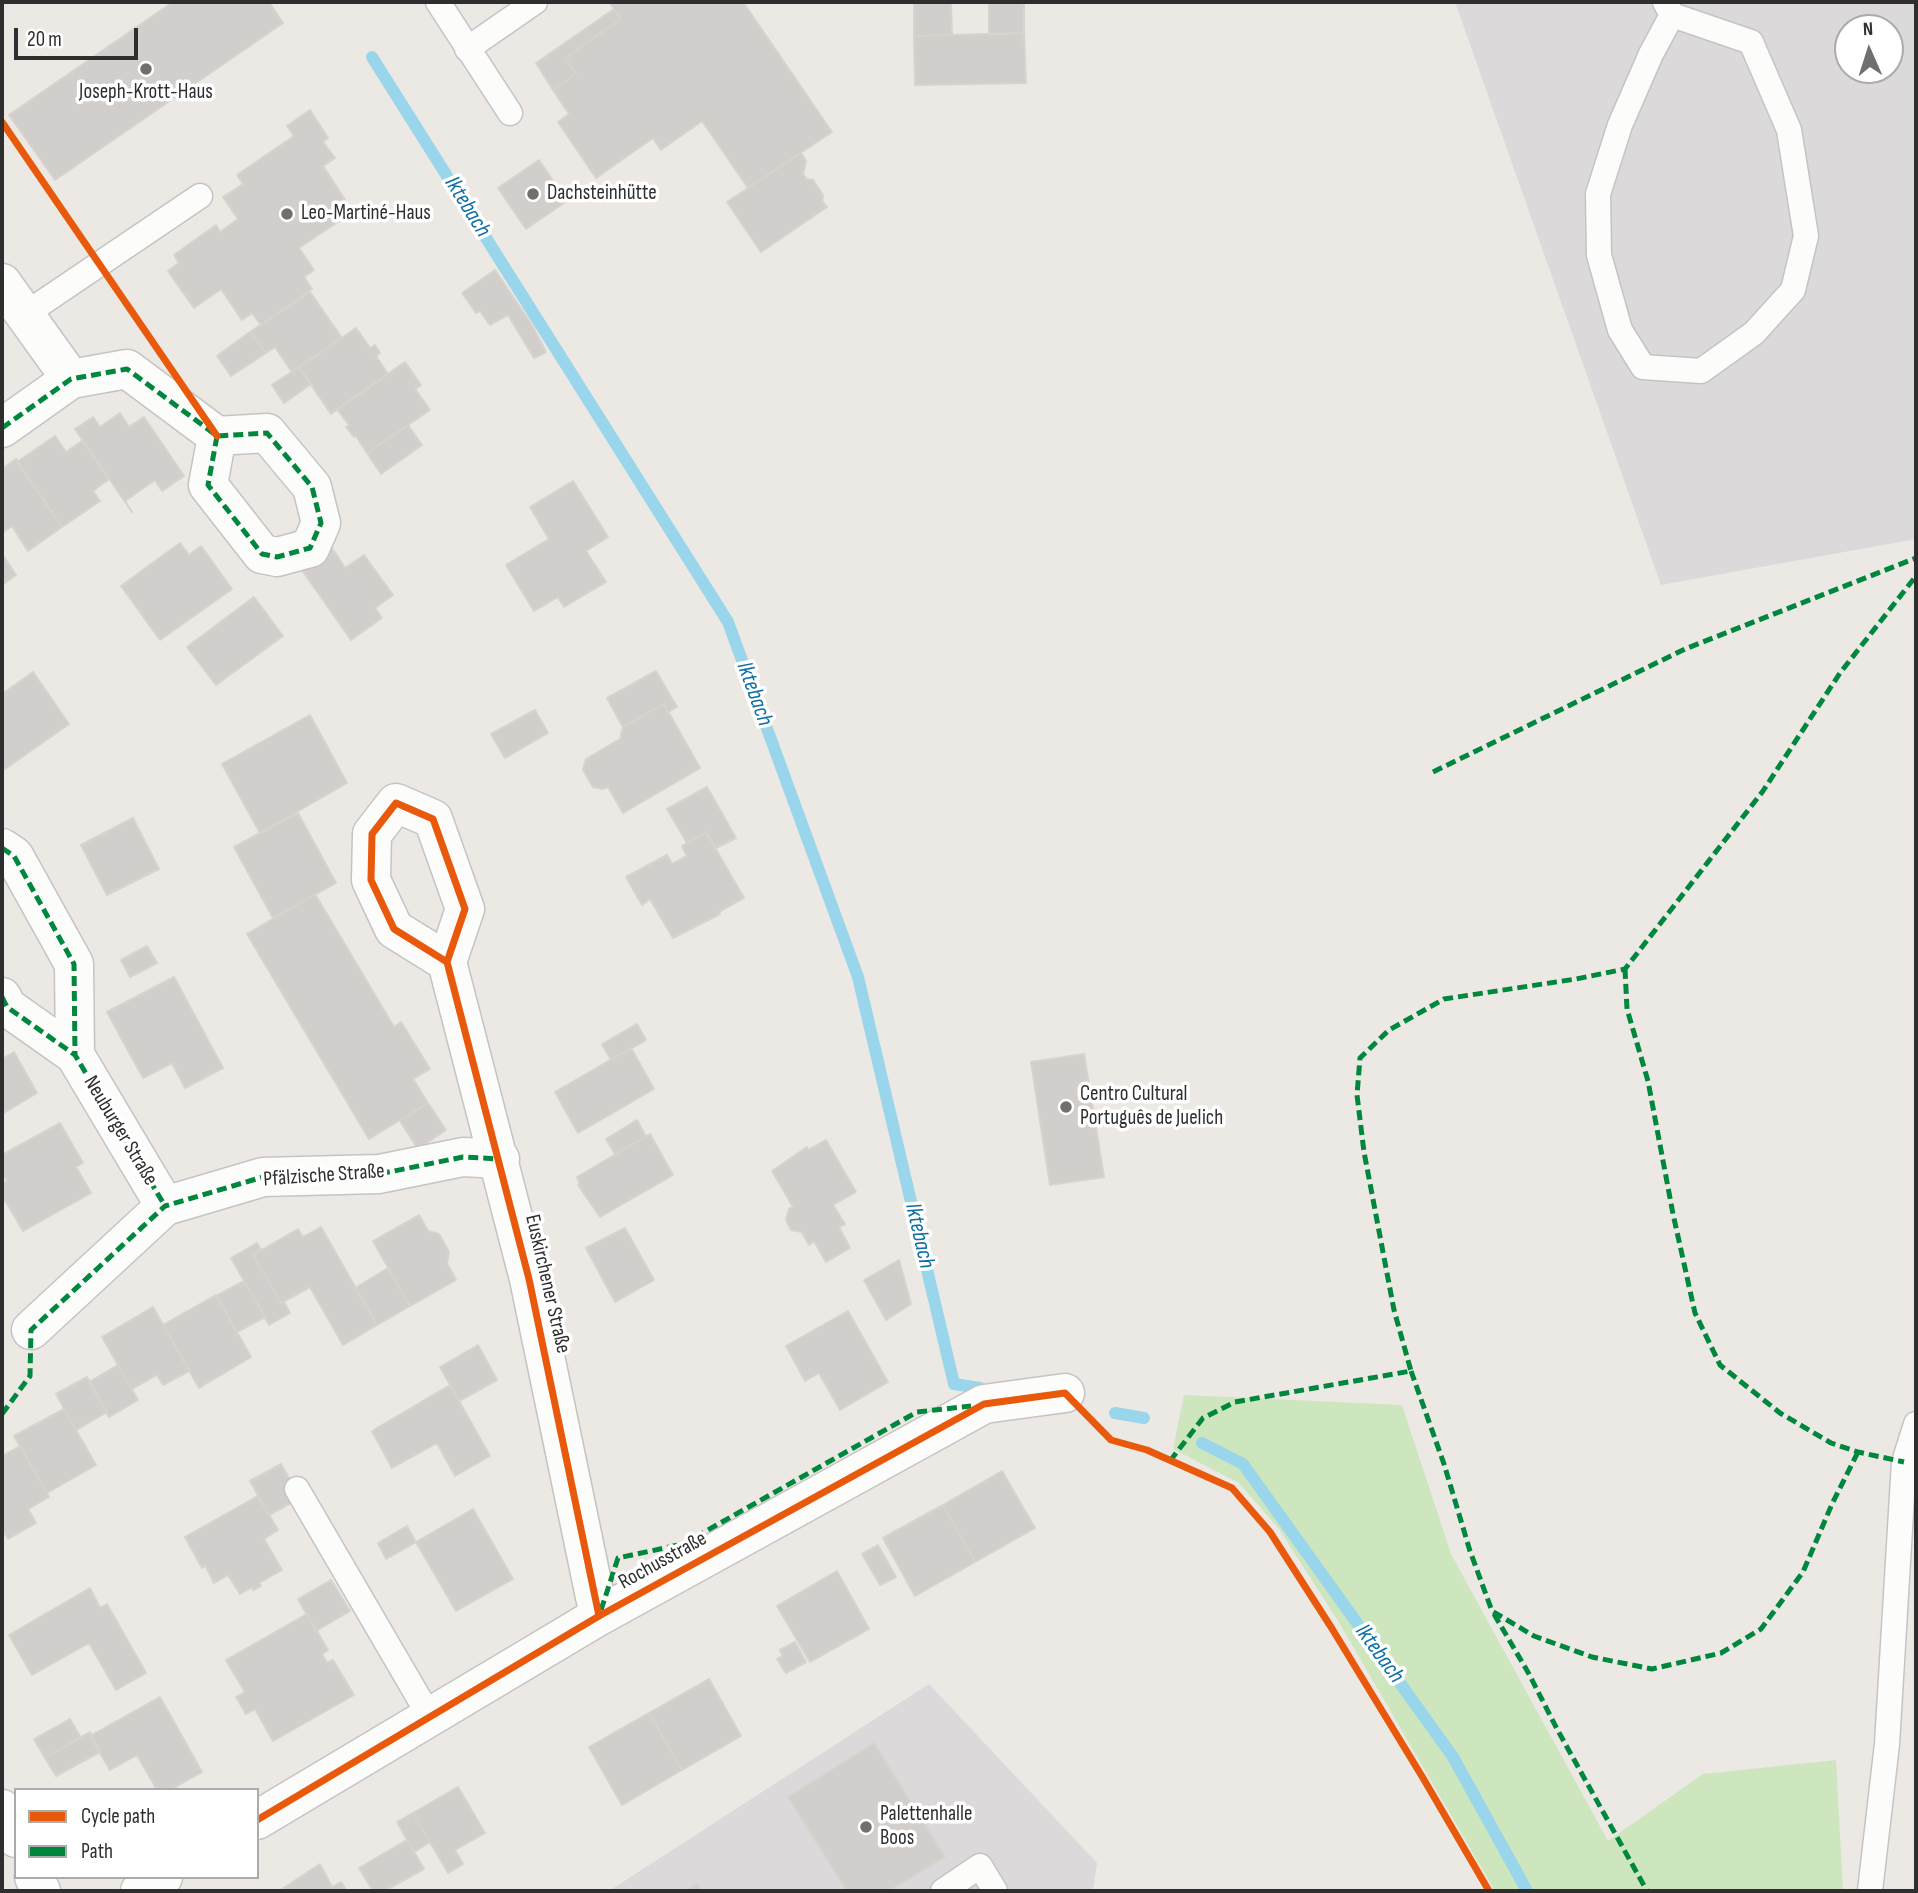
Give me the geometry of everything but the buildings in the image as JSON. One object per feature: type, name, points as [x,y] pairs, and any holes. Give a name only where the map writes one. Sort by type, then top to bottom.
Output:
[{"type":"street","points":[[2,283],[71,379]]},
{"type":"street","points":[[2,428],[71,379],[127,369],[217,436]]},
{"type":"street","name":"Neuburger Straße","points":[[2,848],[14,856],[74,964],[75,1055]]},
{"type":"street","name":"Euskirchener Straße","points":[[447,962],[529,1279],[599,1616]]},
{"type":"street","name":"Neuburger Straße","points":[[2,997],[7,1007],[75,1055],[165,1206]]},
{"type":"street","name":"Pfälzische Straße","points":[[31,1330],[165,1206],[263,1177],[379,1174],[463,1157],[500,1159]]},
{"type":"street","name":"Rochusstraße","points":[[259,1819],[599,1616],[984,1404],[1065,1393]]},
{"type":"street","points":[[2,1809],[14,1834]]},
{"type":"street","points":[[139,1891],[160,1879]]},
{"type":"lane","points":[[438,2],[510,113]]},
{"type":"lane","points":[[467,49],[535,2]]},
{"type":"lane","points":[[1669,8],[1751,42],[1788,130],[1806,236],[1793,290],[1754,333],[1701,371],[1643,367],[1620,330],[1599,255],[1598,194],[1620,125],[1669,8]]},
{"type":"lane","points":[[24,315],[200,196]]},
{"type":"lane","points":[[1870,1891],[1887,1744],[1904,1462],[1916,1424]]},
{"type":"lane","points":[[297,1489],[430,1717]]},
{"type":"lane","points":[[943,1891],[981,1867],[995,1891]]},
{"type":"shaded area","points":[[1455,2],[1916,2],[1916,539],[1661,585]]},
{"type":"shaded area","points":[[929,1684],[1097,1863],[1093,1891],[609,1891]]},
{"type":"green space","points":[[1184,1395],[1402,1405],[1451,1554],[1608,1841],[1703,1774],[1836,1760],[1843,1890],[1495,1891],[1340,1624],[1279,1529],[1239,1483],[1173,1449]]},
{"type":"waterway","name":"Iktebach","points":[[372,57],[728,622],[858,977],[954,1384],[980,1388]]},
{"type":"waterway","name":"Iktebach","points":[[1115,1413],[1144,1418]]},
{"type":"waterway","name":"Iktebach","points":[[1202,1443],[1243,1464],[1453,1757],[1527,1891]]},
{"type":"marked path","points":[[2,428],[71,379],[127,369],[217,436],[267,433],[312,487],[321,523],[310,548],[277,557],[262,554],[208,485],[217,436]]},
{"type":"marked path","points":[[1433,772],[1685,649],[1916,558]]},
{"type":"marked path","points":[[1170,1461],[1203,1418],[1235,1402],[1411,1371],[1394,1310],[1364,1152],[1357,1095],[1360,1058],[1389,1030],[1444,999],[1625,969],[1763,791],[1840,673],[1916,576]]},
{"type":"marked path","points":[[2,848],[14,856],[74,964],[75,1055]]},
{"type":"marked path","points":[[1625,969],[1627,1009],[1648,1081],[1695,1313],[1720,1365],[1780,1413],[1831,1443],[1904,1462]]},
{"type":"marked path","points":[[2,997],[7,1007],[75,1055],[165,1206]]},
{"type":"marked path","points":[[2,1414],[30,1376],[31,1330],[165,1206],[263,1177],[379,1174],[463,1157],[500,1159]]},
{"type":"marked path","points":[[1411,1371],[1492,1611],[1534,1636],[1592,1657],[1652,1669],[1721,1653],[1761,1629],[1803,1572],[1858,1452]]},
{"type":"marked path","points":[[601,1610],[618,1558],[683,1544],[917,1412],[971,1406]]},
{"type":"marked path","points":[[1494,1614],[1647,1891]]},
{"type":"cycle path","points":[[2,122],[217,436]]},
{"type":"cycle path","points":[[447,962],[465,909],[433,819],[396,803],[372,834],[371,880],[394,929],[447,962],[529,1279],[599,1616]]},
{"type":"cycle path","points":[[259,1819],[599,1616],[984,1404],[1065,1393],[1111,1440],[1147,1450],[1232,1488],[1270,1532],[1331,1627],[1489,1891]]},
{"type":"place","name":"Joseph-Krott-Haus","points":[[146,69]]},
{"type":"place","name":"Dachsteinhütte","points":[[533,194]]},
{"type":"place","name":"Leo-Martiné-Haus","points":[[287,214]]},
{"type":"place","name":"Centro Cultural Português de Juelich","points":[[1066,1107]]},
{"type":"place","name":"Palettenhalle Boos","points":[[866,1827]]}]
